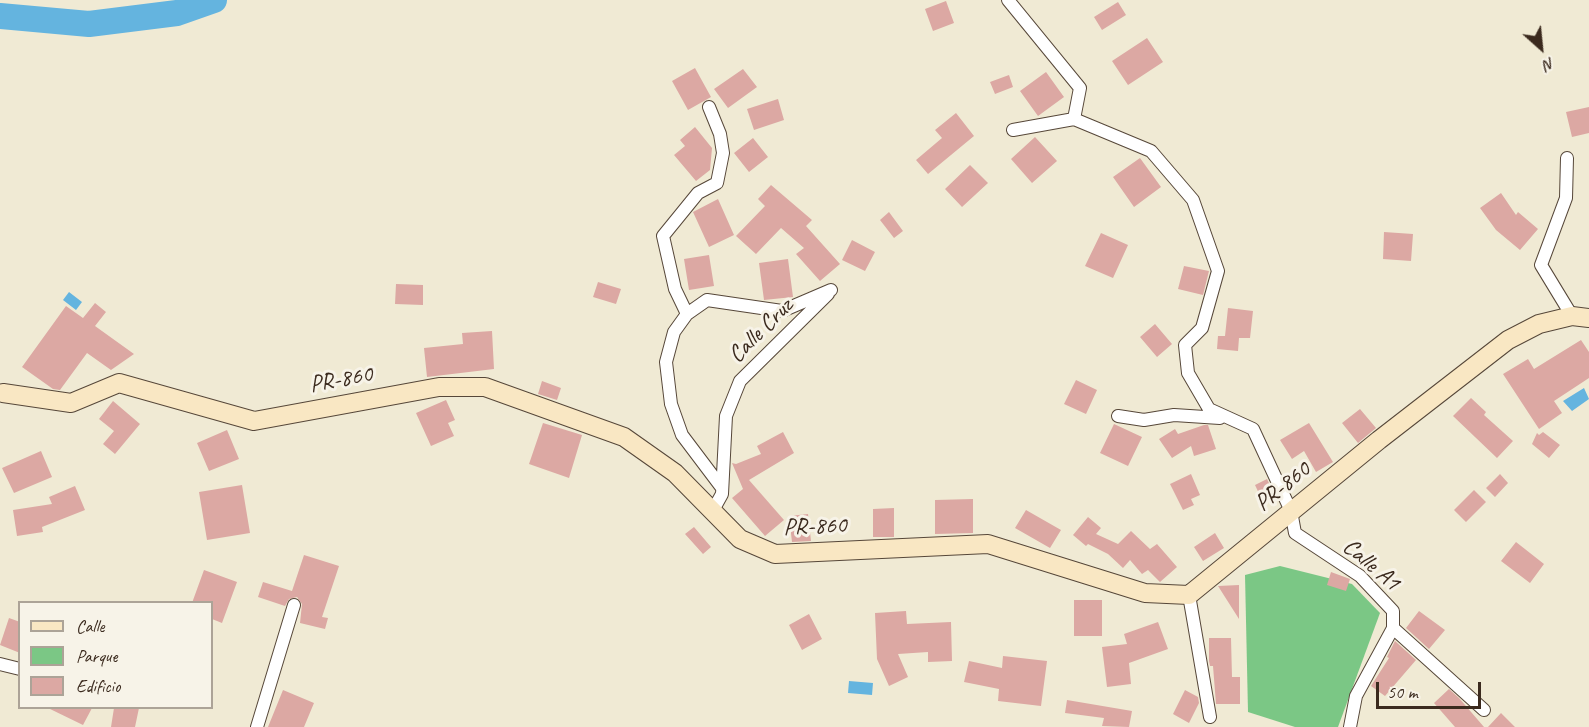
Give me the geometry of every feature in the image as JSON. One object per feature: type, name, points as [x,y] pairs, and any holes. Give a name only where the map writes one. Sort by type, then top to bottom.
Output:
[{"type":"street","points":[[1008,0],[1080,88],[1074,119],[1013,130]]},
{"type":"street","points":[[709,107],[720,134],[723,153],[717,183],[698,193],[663,236],[675,289],[687,314],[674,332],[666,362],[671,404],[682,435],[722,488]]},
{"type":"street","name":"Calle A1","points":[[1074,119],[1151,151],[1193,200],[1218,271],[1203,328],[1185,345],[1188,373],[1209,409],[1253,429],[1291,511],[1295,533],[1360,576],[1394,610],[1393,628],[1356,696],[1350,727]]},
{"type":"street","points":[[1567,158],[1566,198],[1541,265],[1580,317]]},
{"type":"street","name":"Calle Cruz","points":[[687,314],[707,300],[782,311],[831,290],[740,381],[726,416],[722,488],[712,512]]},
{"type":"street","name":"PR-860","points":[[1,397],[71,403],[119,383],[254,421],[439,387],[485,387],[624,437],[675,473],[741,539],[775,554],[988,544],[1145,593],[1189,595],[1291,511],[1508,340],[1539,324],[1580,317]]},
{"type":"street","points":[[1118,416],[1144,420],[1174,415],[1233,420]]},
{"type":"street","points":[[1189,595],[1210,717]]},
{"type":"street","points":[[257,727],[294,606]]},
{"type":"street","points":[[1393,628],[1484,710]]},
{"type":"street","points":[[0,664],[18,668]]},
{"type":"green space","points":[[1280,566],[1352,584],[1380,613],[1338,727],[1295,727],[1248,712],[1245,575]]},
{"type":"water","points":[[69,292],[82,302],[76,310],[63,300]]},
{"type":"water","points":[[1584,388],[1589,399],[1572,411],[1563,401]]},
{"type":"water","points":[[849,681],[873,683],[872,695],[848,693]]},
{"type":"building","points":[[946,1],[954,23],[933,31],[925,9]]},
{"type":"building","points":[[1118,2],[1126,15],[1102,30],[1094,17]]},
{"type":"building","points":[[1147,38],[1163,62],[1128,85],[1112,61]]},
{"type":"building","points":[[695,68],[711,97],[688,110],[672,81]]},
{"type":"building","points":[[743,69],[757,87],[728,108],[714,89]]},
{"type":"building","points":[[1046,72],[1064,97],[1038,116],[1020,91]]},
{"type":"building","points":[[1009,75],[1013,87],[995,94],[990,82]]},
{"type":"building","points":[[778,99],[784,120],[754,130],[747,109]]},
{"type":"building","points":[[1589,107],[1589,133],[1572,137],[1566,112]]},
{"type":"building","points":[[956,113],[974,136],[928,174],[916,160],[942,138],[935,130]]},
{"type":"building","points":[[695,127],[712,148],[710,170],[696,181],[674,155],[685,146],[680,140]]},
{"type":"building","points":[[1035,137],[1057,161],[1032,183],[1011,159]]},
{"type":"building","points":[[753,138],[768,157],[749,172],[734,153]]},
{"type":"building","points":[[1140,158],[1161,187],[1134,207],[1113,177]]},
{"type":"building","points":[[970,165],[988,183],[962,207],[945,189]]},
{"type":"building","points":[[771,185],[812,220],[806,226],[840,264],[820,281],[796,254],[804,248],[781,228],[756,254],[736,236],[765,206],[758,199]]},
{"type":"building","points":[[1501,193],[1516,215],[1518,212],[1538,229],[1520,250],[1496,230],[1480,208]]},
{"type":"building","points":[[718,199],[734,235],[709,247],[693,212]]},
{"type":"building","points":[[889,212],[903,231],[894,238],[880,220]]},
{"type":"building","points":[[1384,232],[1413,234],[1411,261],[1383,259]]},
{"type":"building","points":[[1101,233],[1128,245],[1113,278],[1085,266]]},
{"type":"building","points":[[852,240],[875,252],[865,271],[842,260]]},
{"type":"building","points":[[709,255],[714,286],[689,290],[684,259]]},
{"type":"building","points":[[788,259],[793,297],[764,300],[759,263]]},
{"type":"building","points":[[1184,266],[1209,271],[1203,295],[1178,289]]},
{"type":"building","points":[[598,282],[621,289],[616,304],[593,297]]},
{"type":"building","points":[[396,284],[423,285],[423,305],[395,304]]},
{"type":"building","points":[[95,303],[106,312],[95,326],[134,354],[111,370],[87,353],[60,390],[53,389],[22,367],[66,306],[83,318]]},
{"type":"building","points":[[1228,308],[1253,311],[1250,338],[1239,338],[1238,351],[1217,349],[1218,336],[1225,336]]},
{"type":"building","points":[[1155,324],[1172,344],[1157,357],[1140,337]]},
{"type":"building","points":[[492,331],[494,369],[427,377],[424,348],[463,344],[462,333]]},
{"type":"building","points":[[1581,340],[1589,352],[1589,378],[1554,401],[1562,413],[1539,429],[1503,374],[1528,359],[1534,369]]},
{"type":"building","points":[[1076,380],[1097,390],[1086,414],[1064,404]]},
{"type":"building","points":[[542,381],[561,388],[557,400],[538,394]]},
{"type":"building","points":[[1471,398],[1486,412],[1484,415],[1513,441],[1497,458],[1453,416]]},
{"type":"building","points":[[446,400],[455,420],[448,423],[454,436],[431,446],[416,413]]},
{"type":"building","points":[[113,401],[140,424],[115,454],[103,444],[114,431],[99,419]]},
{"type":"building","points":[[1360,409],[1376,428],[1358,443],[1342,423]]},
{"type":"building","points":[[543,423],[582,435],[569,478],[529,464]]},
{"type":"building","points":[[1309,423],[1333,462],[1316,472],[1304,451],[1292,459],[1280,440]]},
{"type":"building","points":[[1114,424],[1142,437],[1128,466],[1100,453]]},
{"type":"building","points":[[1208,425],[1216,449],[1194,456],[1191,446],[1172,458],[1159,439],[1175,429],[1178,434]]},
{"type":"building","points":[[227,430],[239,459],[209,471],[197,443]]},
{"type":"building","points":[[783,432],[794,453],[749,480],[784,520],[765,536],[732,498],[743,489],[732,463],[736,464],[761,454],[757,446]]},
{"type":"building","points":[[1543,432],[1560,445],[1549,458],[1532,444],[1537,433],[1539,435]]},
{"type":"building","points":[[41,451],[52,477],[14,493],[2,468]]},
{"type":"building","points":[[1191,474],[1200,495],[1191,499],[1194,505],[1183,510],[1170,484]]},
{"type":"building","points":[[1500,474],[1508,483],[1495,497],[1486,488]]},
{"type":"building","points":[[1267,479],[1275,496],[1263,502],[1255,485]]},
{"type":"building","points":[[242,485],[250,533],[207,540],[199,492]]},
{"type":"building","points":[[75,486],[85,510],[42,527],[43,532],[17,536],[13,510],[52,504],[49,497]]},
{"type":"building","points":[[1474,490],[1486,502],[1466,522],[1454,510]]},
{"type":"building","points":[[973,499],[973,533],[935,534],[935,500]]},
{"type":"building","points":[[894,508],[894,537],[873,537],[873,509]]},
{"type":"building","points":[[1026,510],[1061,530],[1050,548],[1015,528]]},
{"type":"building","points":[[808,514],[811,541],[792,542],[789,516]]},
{"type":"building","points":[[1088,517],[1101,528],[1096,534],[1118,544],[1131,531],[1150,549],[1157,544],[1177,567],[1160,582],[1148,570],[1142,574],[1130,560],[1123,568],[1108,554],[1088,544],[1086,546],[1073,535]]},
{"type":"building","points":[[694,527],[711,547],[703,554],[685,534]]},
{"type":"building","points":[[1215,533],[1224,548],[1203,561],[1194,547]]},
{"type":"building","points":[[1516,542],[1544,564],[1530,583],[1501,561]]},
{"type":"building","points":[[304,555],[339,566],[322,617],[328,618],[325,629],[300,623],[302,604],[297,597],[289,599],[285,606],[258,597],[263,582],[292,591]]},
{"type":"building","points":[[204,570],[237,582],[222,623],[213,619],[213,601],[193,601]]},
{"type":"building","points":[[1331,572],[1350,579],[1346,591],[1327,585]]},
{"type":"building","points":[[1239,585],[1239,619],[1218,586]]},
{"type":"building","points":[[1074,600],[1102,600],[1102,636],[1074,636]]},
{"type":"building","points":[[906,611],[907,624],[951,622],[952,661],[928,662],[928,652],[898,654],[908,677],[889,686],[877,659],[875,613]]},
{"type":"building","points":[[1419,611],[1445,630],[1429,649],[1406,628]]},
{"type":"building","points":[[809,614],[822,639],[802,650],[789,625]]},
{"type":"building","points":[[9,618],[18,621],[18,652],[0,645]]},
{"type":"building","points":[[1158,622],[1168,649],[1129,663],[1131,684],[1107,687],[1102,647],[1127,644],[1124,634]]},
{"type":"building","points":[[1209,638],[1231,638],[1232,677],[1240,677],[1240,704],[1216,704],[1213,666],[1210,666],[1209,661]]},
{"type":"building","points":[[1395,641],[1416,660],[1385,696],[1371,686],[1389,658],[1387,657]]},
{"type":"building","points":[[1003,656],[1047,661],[1041,706],[998,701],[999,689],[964,682],[969,661],[1002,668]]},
{"type":"building","points":[[1449,689],[1484,727],[1455,727],[1434,703]]},
{"type":"building","points":[[283,690],[314,703],[304,727],[268,727]]},
{"type":"building","points":[[1185,690],[1198,697],[1199,703],[1189,723],[1173,714]]},
{"type":"building","points":[[1067,700],[1132,711],[1129,727],[1102,726],[1104,718],[1065,713]]},
{"type":"building","points":[[50,709],[91,709],[83,725]]},
{"type":"building","points":[[114,709],[139,709],[135,727],[111,727]]},
{"type":"building","points":[[1501,713],[1515,727],[1488,727]]},
{"type":"waterway","points":[[0,16],[89,24],[177,13],[214,0]]}]
